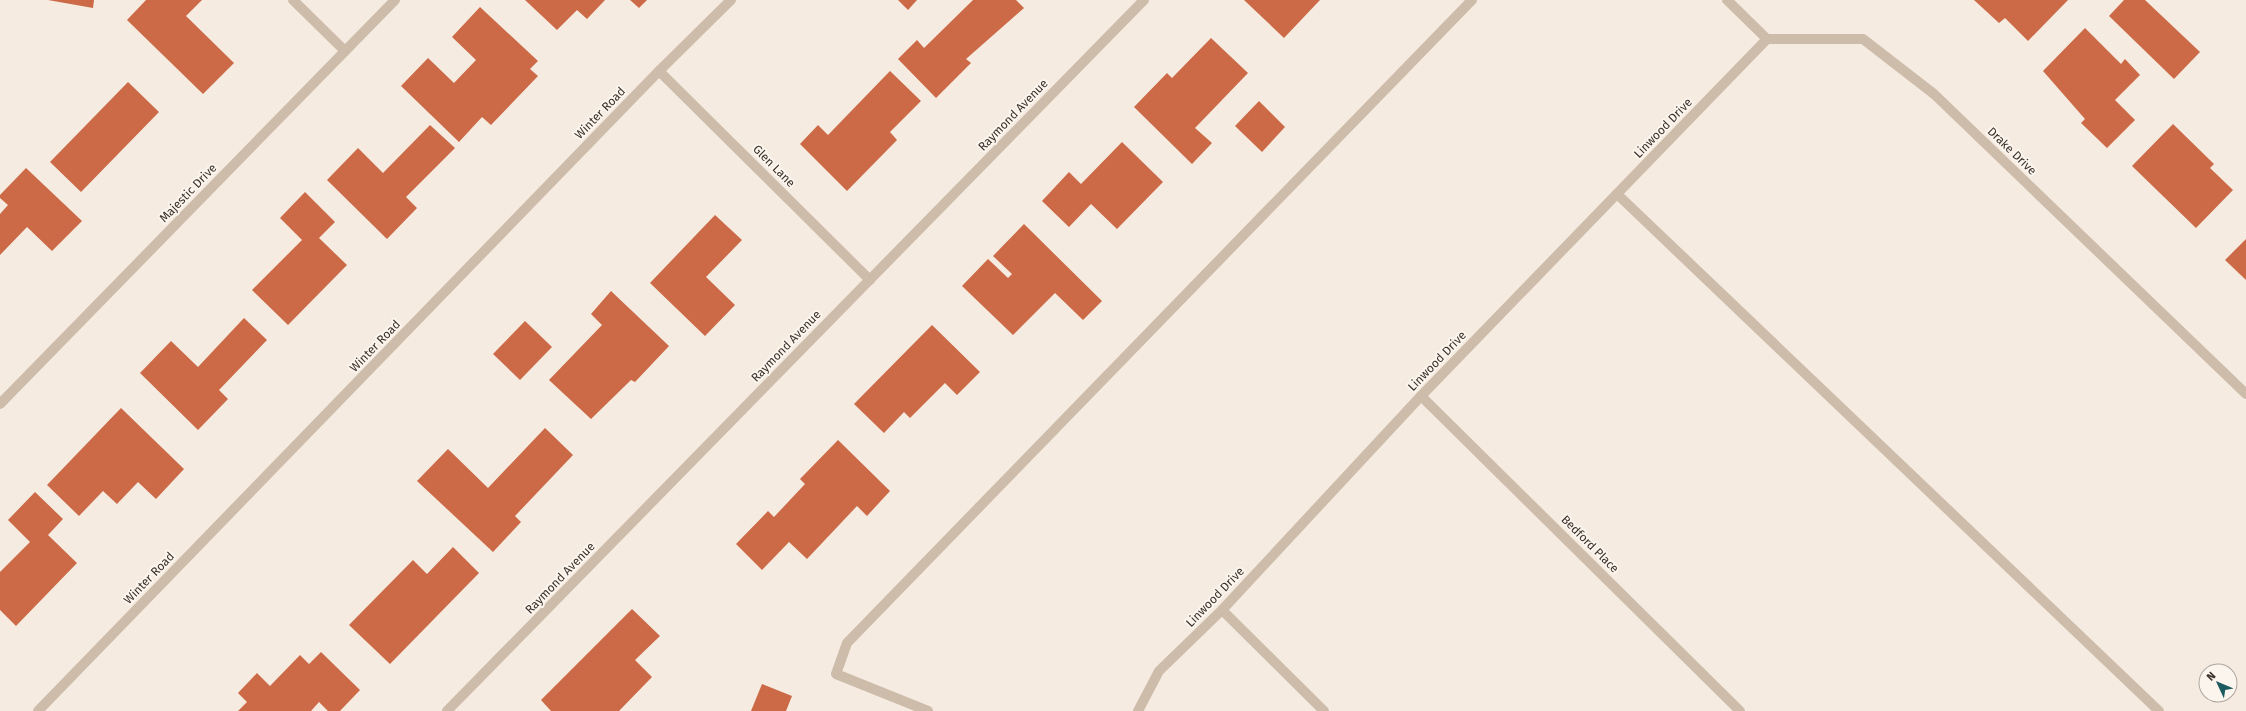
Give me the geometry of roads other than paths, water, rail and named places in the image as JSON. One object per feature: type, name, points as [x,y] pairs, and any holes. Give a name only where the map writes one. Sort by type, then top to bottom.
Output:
[{"type":"street","points":[[293,0],[345,51]]},
{"type":"street","name":"Majestic Drive","points":[[0,404],[395,0]]},
{"type":"street","name":"Winter Road","points":[[38,711],[658,71],[731,0]]},
{"type":"street","name":"Raymond Avenue","points":[[447,711],[1144,0]]},
{"type":"street","points":[[928,711],[836,674],[847,643],[1472,0]]},
{"type":"street","points":[[1727,0],[1767,39]]},
{"type":"street","name":"Linwood Drive","points":[[1138,711],[1159,672],[1222,610],[1421,396],[1767,39]]},
{"type":"street","name":"Drake Drive","points":[[1767,39],[1863,39],[1934,94],[2246,394]]},
{"type":"street","name":"Glen Lane","points":[[658,71],[870,280]]},
{"type":"street","points":[[1617,194],[2159,711]]},
{"type":"street","name":"Bedford Place","points":[[1421,396],[1740,711]]},
{"type":"street","points":[[1222,610],[1324,711]]}]
